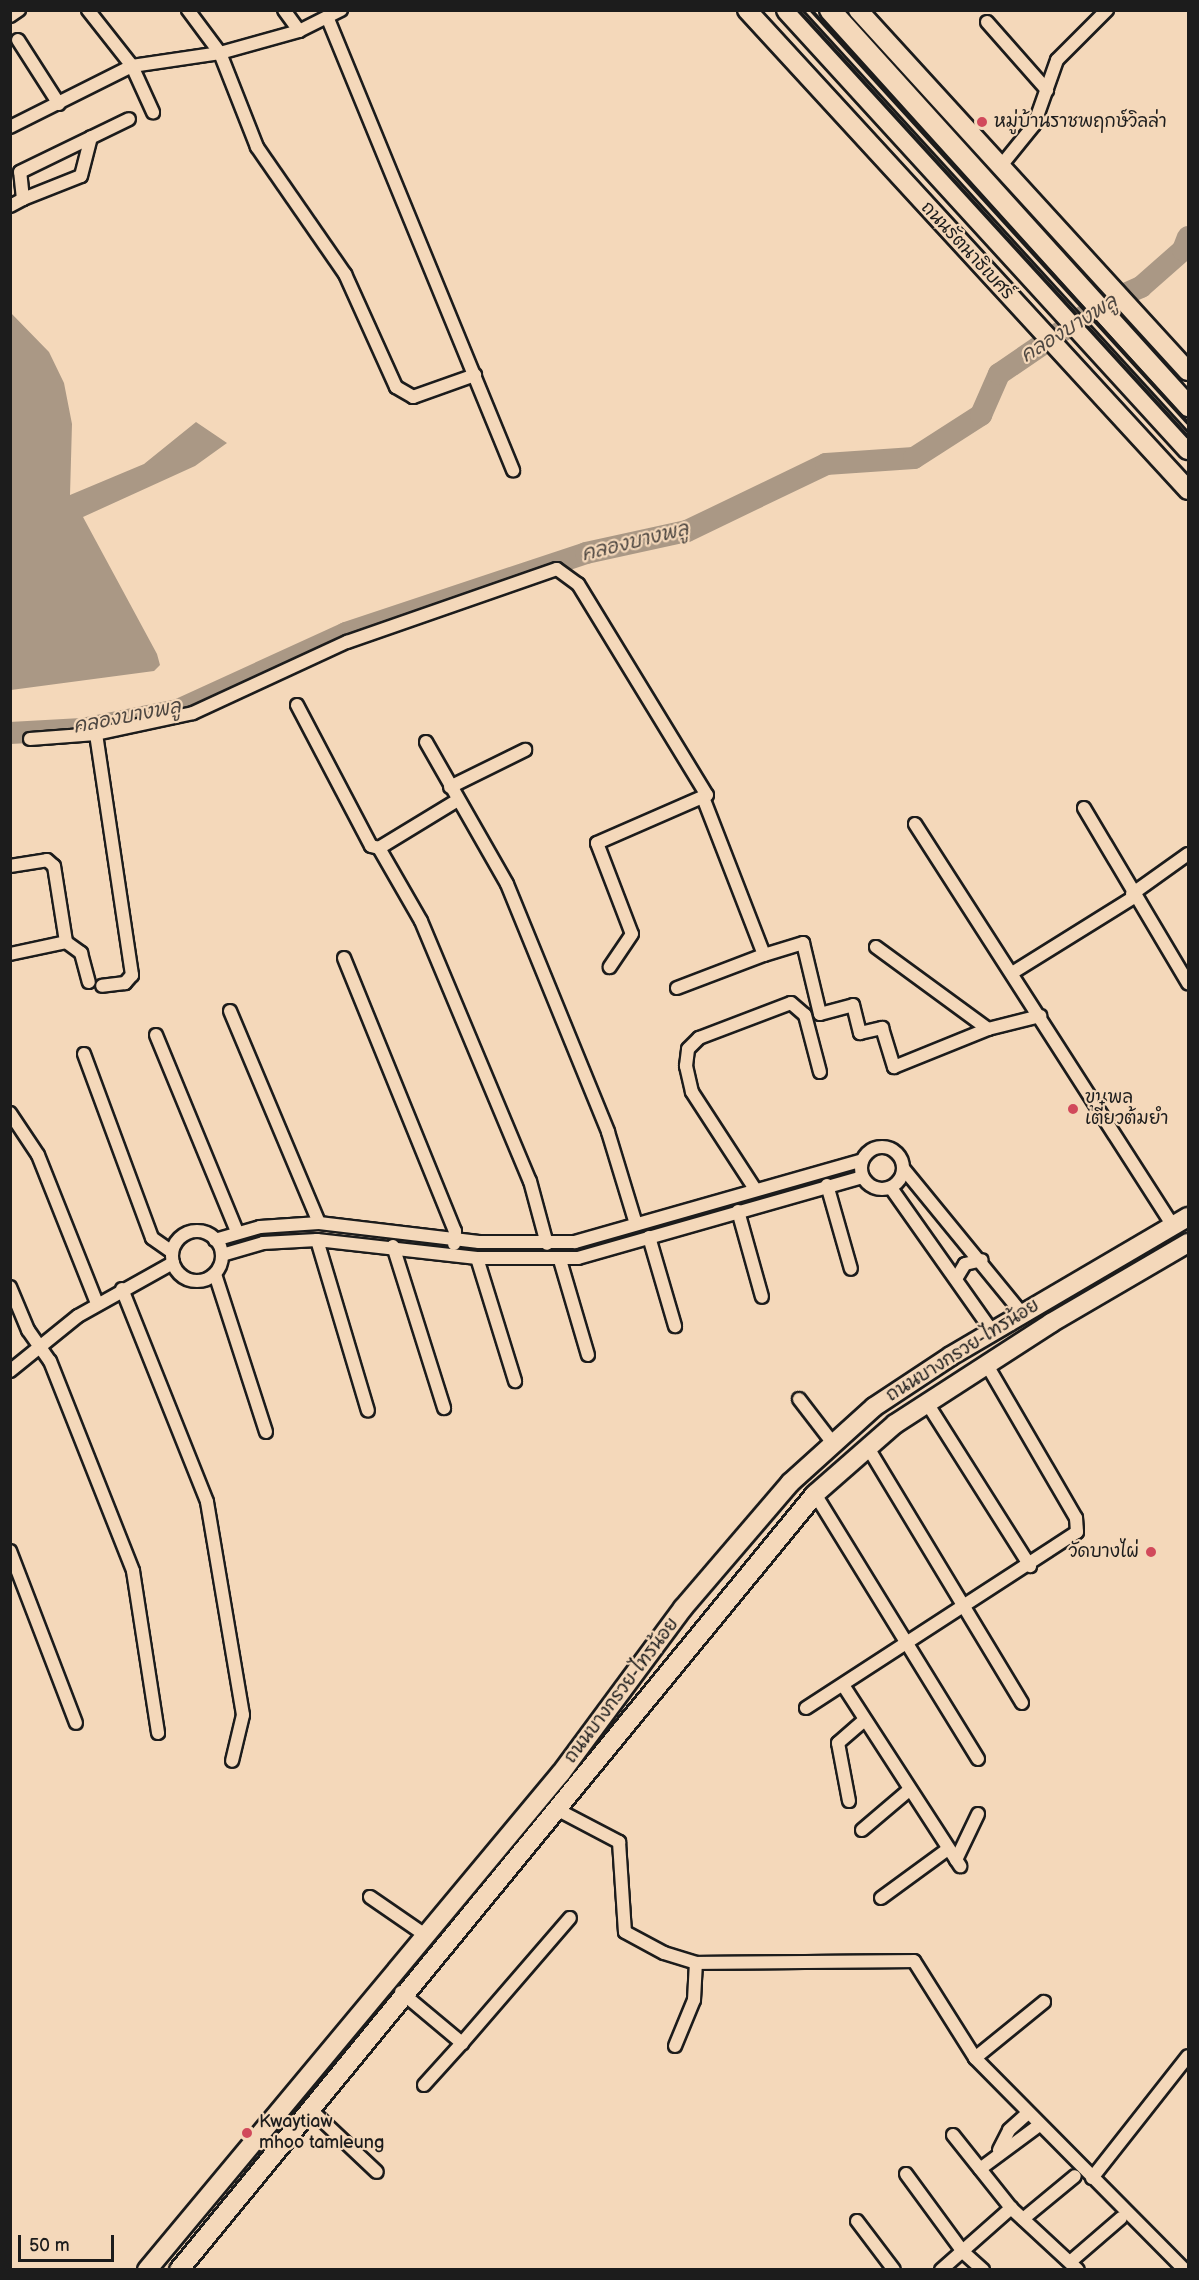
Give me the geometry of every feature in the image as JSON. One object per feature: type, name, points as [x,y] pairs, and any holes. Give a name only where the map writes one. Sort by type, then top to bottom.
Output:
[{"type":"main road","name":"ถนนรัตนาธิเบศร์","points":[[747,10],[1188,490]]},
{"type":"main road","name":"ถนนรัตนาธิเบศร์","points":[[787,10],[1188,449]]},
{"type":"main road","points":[[830,10],[1188,406]]},
{"type":"main road","points":[[858,10],[1188,371]]},
{"type":"main road","name":"ถนนบางกรวย-ไทรน้อย","points":[[147,2270],[561,1773],[683,1608],[832,1442],[1021,1312],[1181,1221]]},
{"type":"main road","name":"ถนนบางกรวย-ไทรน้อย","points":[[179,2270],[401,1992],[560,1811],[814,1494],[867,1446],[927,1403],[1188,1243]]},
{"type":"street","points":[[10,16],[19,10]]},
{"type":"street","points":[[88,10],[132,66],[153,112]]},
{"type":"street","points":[[188,10],[220,53],[247,129],[345,274],[396,387],[413,397],[475,375]]},
{"type":"street","points":[[284,10],[298,31]]},
{"type":"street","points":[[10,127],[132,66],[220,53],[298,31],[328,19],[340,10]]},
{"type":"street","points":[[1000,167],[1034,125],[1057,60],[1107,10]]},
{"type":"street","points":[[328,19],[513,471]]},
{"type":"street","points":[[987,22],[1047,90]]},
{"type":"street","points":[[18,40],[59,104]]},
{"type":"street","points":[[23,199],[20,172],[129,119]]},
{"type":"street","points":[[10,206],[81,176],[91,137]]},
{"type":"street","points":[[30,739],[96,734],[194,713],[347,642],[557,570],[578,584],[698,773],[704,800],[764,955]]},
{"type":"street","points":[[297,705],[365,838],[379,848],[421,921],[530,1181],[547,1244]]},
{"type":"street","points":[[96,734],[132,975],[125,983],[102,986]]},
{"type":"street","points":[[426,742],[507,884],[608,1132],[636,1224]]},
{"type":"street","points":[[450,787],[525,750]]},
{"type":"street","points":[[379,848],[458,800]]},
{"type":"street","points":[[610,967],[632,934],[597,843],[704,800]]},
{"type":"street","points":[[1084,808],[1133,896],[1188,983]]},
{"type":"street","points":[[915,824],[1040,1016],[1181,1221]]},
{"type":"street","points":[[1012,973],[1133,896],[1188,854]]},
{"type":"street","points":[[10,866],[47,860],[54,866],[66,942],[81,953],[89,982]]},
{"type":"street","points":[[10,954],[66,942]]},
{"type":"street","points":[[677,987],[803,942],[820,1014],[854,1005],[860,1033],[882,1028],[894,1067],[988,1029],[1040,1016]]},
{"type":"street","points":[[876,947],[988,1029]]},
{"type":"street","points":[[344,958],[455,1238],[454,1255]]},
{"type":"street","points":[[755,1189],[692,1092],[686,1066],[688,1049],[699,1038],[790,1003],[805,1015],[820,1072]]},
{"type":"street","points":[[230,1011],[320,1223]]},
{"type":"street","points":[[156,1035],[237,1232]]},
{"type":"street","points":[[84,1054],[152,1238],[173,1257],[186,1278],[215,1274]]},
{"type":"street","points":[[10,1113],[38,1155],[98,1303]]},
{"type":"street","points":[[10,1371],[98,1303],[173,1257],[188,1232],[216,1239],[237,1232],[320,1223],[455,1238],[547,1244],[636,1224],[862,1160],[874,1148],[890,1148],[903,1168],[982,1260],[1021,1312]]},
{"type":"street","points":[[862,1160],[863,1177],[875,1188],[891,1188]]},
{"type":"street","points":[[891,1188],[903,1168]]},
{"type":"street","points":[[222,1255],[263,1243],[317,1240],[393,1246],[477,1258],[560,1260],[863,1177]]},
{"type":"street","points":[[827,1185],[851,1269]]},
{"type":"street","points":[[891,1188],[992,1331]]},
{"type":"street","points":[[738,1211],[762,1297]]},
{"type":"street","points":[[649,1237],[675,1326]]},
{"type":"street","points":[[216,1239],[222,1255],[215,1274],[266,1432]]},
{"type":"street","points":[[317,1240],[368,1411]]},
{"type":"street","points":[[393,1246],[444,1408]]},
{"type":"street","points":[[477,1258],[515,1381]]},
{"type":"street","points":[[560,1260],[588,1355]]},
{"type":"street","points":[[956,1279],[965,1264],[982,1260]]},
{"type":"street","points":[[10,1287],[40,1346],[134,1571],[158,1733]]},
{"type":"street","points":[[122,1289],[207,1502],[243,1715],[232,1761]]},
{"type":"street","points":[[806,1708],[1030,1566],[1068,1540],[1078,1526],[987,1365]]},
{"type":"street","points":[[799,1399],[832,1442]]},
{"type":"street","points":[[927,1403],[1030,1566]]},
{"type":"street","points":[[867,1446],[1023,1703]]},
{"type":"street","points":[[814,1494],[978,1759]]},
{"type":"street","points":[[10,1551],[76,1723]]},
{"type":"street","points":[[843,1685],[908,1791],[958,1863],[978,1814]]},
{"type":"street","points":[[849,1801],[838,1743],[863,1721]]},
{"type":"street","points":[[862,1830],[908,1791]]},
{"type":"street","points":[[560,1811],[619,1842],[625,1932],[696,1963],[905,1958],[921,1970],[975,2058],[1038,2126],[1185,2270]]},
{"type":"street","points":[[880,1898],[948,1849]]},
{"type":"street","points":[[370,1897],[425,1935]]},
{"type":"street","points":[[424,2085],[570,1918]]},
{"type":"street","points":[[675,2046],[694,2000],[696,1963]]},
{"type":"street","points":[[401,1992],[462,2043]]},
{"type":"street","points":[[975,2058],[1044,2002]]},
{"type":"street","points":[[1092,2178],[1188,2056]]},
{"type":"street","points":[[309,2108],[377,2172]]},
{"type":"street","points":[[999,2150],[1009,2130],[1027,2114]]},
{"type":"street","points":[[980,2169],[999,2150],[1038,2126]]},
{"type":"street","points":[[953,2135],[1011,2208],[1074,2266],[1121,2218]]},
{"type":"street","points":[[906,2174],[963,2252],[983,2270]]},
{"type":"street","points":[[1023,2219],[1075,2176]]},
{"type":"street","points":[[941,2270],[1011,2208]]},
{"type":"street","points":[[857,2221],[894,2270]]},
{"type":"shaded area","points":[[10,312],[49,352],[64,383],[72,424],[70,495],[144,464],[196,422],[227,443],[195,466],[83,517],[157,654],[160,665],[154,671],[11,690]]},
{"type":"waterway","name":"คลองบางพลู","points":[[10,733],[82,729],[178,710],[346,633],[586,553],[687,531],[826,464],[914,458],[981,415],[999,374],[1100,305],[1141,287],[1183,250],[1188,237]]},
{"type":"railway","points":[[798,10],[1188,437]]},
{"type":"railway","points":[[811,10],[1188,423]]},
{"type":"place","name":"หมู่บ้านราชพฤกษ์วิลล่า","points":[[982,122]]},
{"type":"place","name":"ขุนพล เตี๋ยวต้มยำ","points":[[1073,1109]]},
{"type":"place","name":"วัดบางไผ่","points":[[1151,1552]]},
{"type":"place","name":"Kwaytiaw mhoo tamleung","points":[[247,2133]]}]
